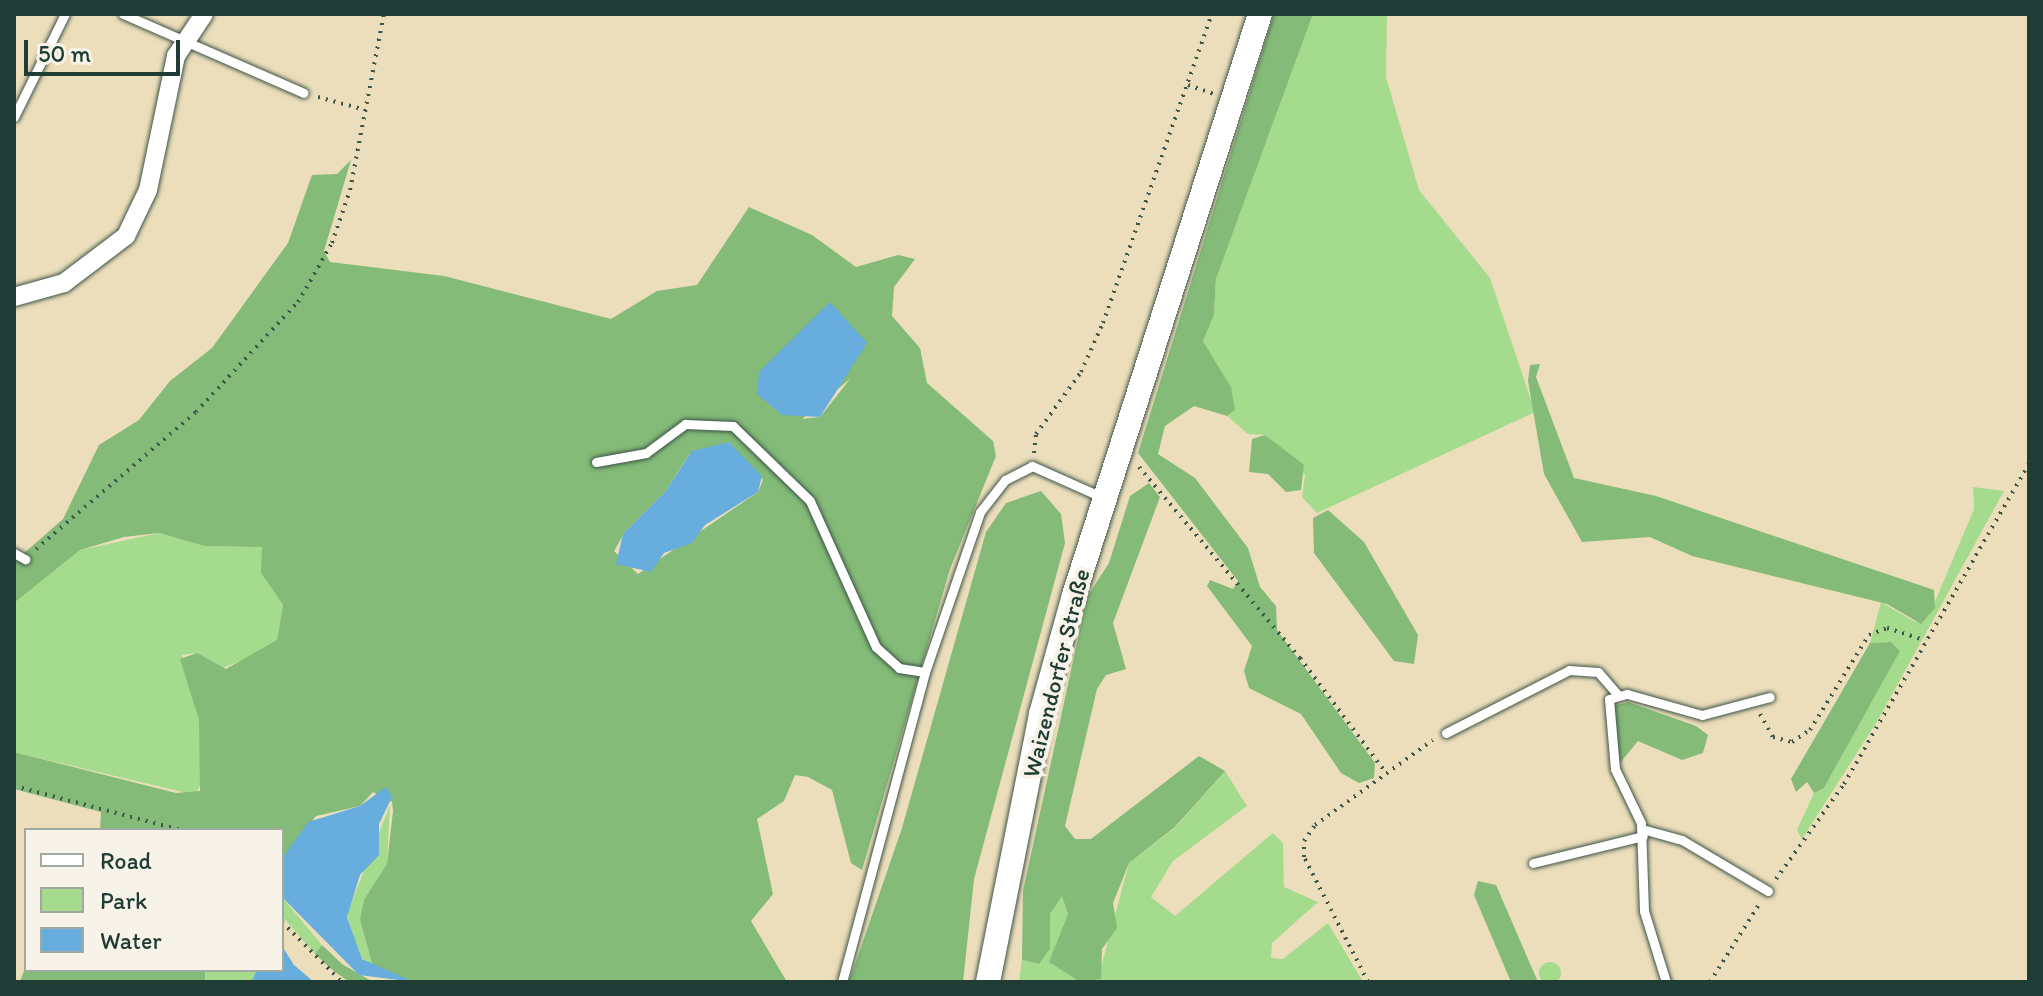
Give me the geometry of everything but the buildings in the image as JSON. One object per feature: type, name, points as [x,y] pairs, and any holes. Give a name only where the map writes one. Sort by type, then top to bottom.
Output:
[{"type":"main road","name":"Waizendorfer Straße","points":[[988,982],[1011,879],[1041,714],[1102,497],[1260,14]]},
{"type":"main road","name":"Waizendorfer Straße","points":[[1005,982],[1011,879]]},
{"type":"street","points":[[14,297],[64,283],[126,236],[148,190],[182,42],[204,14]]},
{"type":"lane","points":[[14,117],[65,14]]},
{"type":"lane","points":[[123,14],[182,42],[220,51],[304,93]]},
{"type":"lane","points":[[596,462],[646,453],[685,424],[733,426],[810,501],[861,627],[884,658],[925,672]]},
{"type":"lane","points":[[842,982],[925,672],[980,512],[1005,480],[1032,466],[1102,497]]},
{"type":"lane","points":[[14,553],[25,559]]},
{"type":"lane","points":[[1446,733],[1569,670],[1598,672],[1617,694],[1702,715],[1770,697]]},
{"type":"lane","points":[[1617,694],[1607,707],[1609,736],[1621,787],[1643,833],[1644,911],[1666,982]]},
{"type":"lane","points":[[1533,863],[1643,833],[1682,840],[1768,891]]},
{"type":"path","points":[[25,559],[196,412],[298,302],[332,243],[350,190],[362,109],[384,14]]},
{"type":"path","points":[[1032,466],[1036,434],[1081,372],[1103,323],[1212,14]]},
{"type":"path","points":[[304,93],[362,109]]},
{"type":"path","points":[[1113,462],[1150,477],[1386,773]]},
{"type":"path","points":[[1710,982],[1768,891],[1844,784],[2029,463]]},
{"type":"path","points":[[1756,699],[1773,737],[1792,742],[1810,730],[1869,635],[1887,628],[1925,640]]},
{"type":"path","points":[[1368,982],[1303,851],[1315,825],[1446,733]]},
{"type":"path","points":[[14,786],[172,828]]},
{"type":"path","points":[[284,924],[342,982]]},
{"type":"green space","points":[[1274,14],[1313,14],[1216,279],[1214,315],[1203,341],[1231,387],[1235,410],[1227,416],[1194,406],[1165,426],[1158,454],[1195,478],[1248,548],[1260,587],[1276,606],[1277,630],[1375,763],[1374,778],[1359,783],[1341,773],[1301,714],[1249,688],[1244,671],[1252,646],[1207,586],[1210,580],[1233,589],[1238,581],[1138,453]]},
{"type":"green space","points":[[1313,14],[1387,14],[1386,77],[1419,190],[1490,278],[1535,412],[1317,513],[1302,497],[1305,475],[1265,435],[1248,434],[1227,416],[1231,387],[1203,341],[1214,315],[1216,279]]},
{"type":"green space","points":[[351,160],[324,251],[330,262],[444,276],[611,319],[657,291],[697,285],[749,207],[812,235],[856,267],[898,255],[915,259],[894,287],[892,316],[920,348],[927,383],[993,441],[996,456],[950,569],[862,870],[851,863],[832,790],[808,777],[795,775],[784,801],[757,819],[773,894],[751,921],[787,982],[414,982],[373,967],[360,920],[364,900],[387,864],[393,811],[392,802],[373,792],[360,806],[316,816],[284,856],[284,828],[100,828],[101,812],[14,789],[14,752],[176,793],[200,791],[199,720],[180,659],[197,653],[226,669],[277,640],[283,605],[261,573],[262,547],[204,546],[159,533],[124,537],[80,550],[14,603],[14,562],[63,519],[99,445],[139,420],[170,381],[212,348],[288,243],[312,175],[337,174]],"holes":[[[850,379],[820,417],[802,419]],[[729,442],[763,480],[758,492],[638,574],[614,551],[625,532],[665,492],[689,455]]]},
{"type":"green space","points":[[1540,364],[1536,377],[1574,478],[1656,496],[1934,590],[1935,608],[1921,624],[1887,604],[1692,556],[1650,537],[1582,542],[1544,474],[1528,381],[1530,365]]},
{"type":"green space","points":[[1265,435],[1304,465],[1301,490],[1286,492],[1268,474],[1249,472],[1252,439]]},
{"type":"green space","points":[[1149,483],[1160,497],[1113,623],[1126,669],[1106,675],[1097,689],[1065,826],[1075,839],[1091,839],[1199,756],[1225,771],[1175,827],[1129,863],[1113,903],[1117,928],[1102,949],[1101,979],[1080,982],[1049,962],[1068,914],[1062,896],[1050,914],[1050,949],[1039,964],[1022,960],[1023,891],[1087,597],[1109,563],[1130,496]]},
{"type":"green space","points":[[1973,487],[2004,491],[1878,720],[1802,839],[1797,830],[1814,793],[1824,788],[1900,651],[1891,642],[1870,643],[1881,602],[1915,622],[1929,616],[1974,509]]},
{"type":"green space","points":[[1041,491],[1061,514],[1065,543],[974,879],[963,982],[849,982],[902,828],[986,532],[1006,503]]},
{"type":"green space","points":[[1328,510],[1364,542],[1418,635],[1414,664],[1394,661],[1314,553],[1313,518]]},
{"type":"green space","points":[[159,533],[204,546],[262,547],[265,579],[283,605],[277,640],[261,653],[220,669],[197,653],[182,655],[199,720],[203,780],[195,795],[14,752],[14,603],[80,550]]},
{"type":"green space","points":[[1891,642],[1900,651],[1824,788],[1814,793],[1807,782],[1796,792],[1791,779],[1870,643]]},
{"type":"green space","points":[[1628,702],[1696,726],[1708,735],[1703,753],[1682,760],[1638,741],[1620,763],[1613,706]]},
{"type":"green space","points":[[1225,771],[1247,806],[1173,861],[1151,897],[1175,916],[1273,833],[1283,843],[1284,887],[1318,902],[1272,943],[1271,958],[1283,959],[1328,923],[1363,982],[1097,982],[1129,863],[1175,828]]},
{"type":"green space","points":[[390,805],[387,864],[360,920],[373,967],[359,955],[347,914]]},
{"type":"green space","points":[[1478,881],[1496,885],[1538,982],[1511,982],[1474,895]]},
{"type":"green space","points":[[1062,896],[1068,914],[1050,962],[1080,982],[1019,982],[1022,960],[1039,964],[1050,949],[1050,914]]},
{"type":"green space","points":[[284,899],[322,945],[315,954],[284,918]]},
{"type":"green space","points":[[322,945],[342,964],[373,982],[349,982],[315,954]]},
{"type":"green space","points":[[1550,962],[1558,965],[1561,973],[1558,981],[1550,984],[1542,981],[1539,973],[1542,965]]},
{"type":"green space","points":[[24,971],[205,972],[205,982],[20,982]]},
{"type":"green space","points":[[205,972],[256,972],[251,982],[205,982]]},
{"type":"water","points":[[830,302],[867,343],[820,417],[782,415],[757,394],[759,372]]},
{"type":"water","points":[[729,442],[762,476],[758,492],[705,525],[692,543],[664,553],[651,572],[616,564],[623,534],[665,492],[692,451]]},
{"type":"water","points":[[386,787],[392,797],[379,824],[379,855],[360,875],[347,917],[362,959],[414,982],[359,975],[284,899],[284,856],[308,822],[360,806]]},
{"type":"water","points":[[284,949],[294,965],[314,982],[251,982],[256,972],[284,972]]}]
